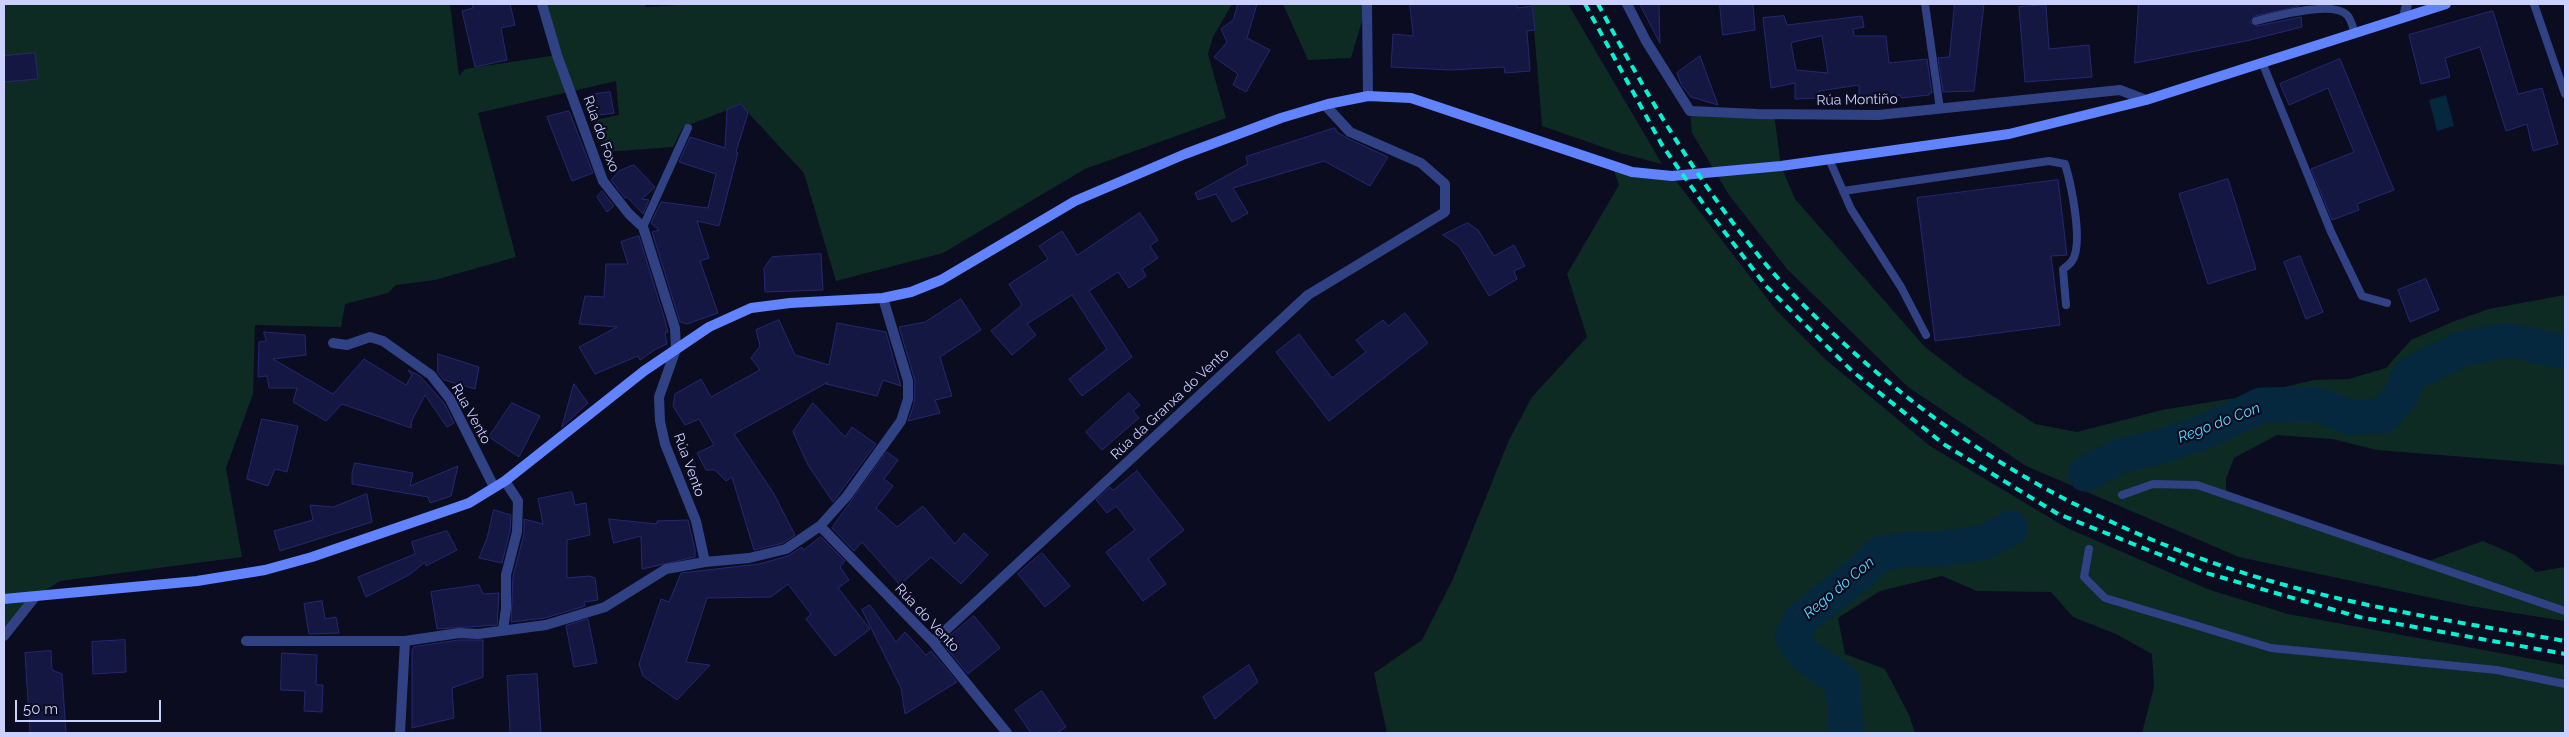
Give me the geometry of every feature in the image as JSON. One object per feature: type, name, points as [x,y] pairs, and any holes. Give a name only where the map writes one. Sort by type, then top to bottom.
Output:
[{"type":"main road","points":[[4,599],[197,581],[265,570],[460,506],[506,481],[644,371],[709,327],[751,308],[790,303],[884,298],[911,292],[942,280],[1058,210],[1130,176],[1280,118],[1325,105],[1368,96],[1410,98],[1447,108],[1632,172],[1672,176],[1829,159],[2009,134],[2146,100],[2446,4]]},
{"type":"street","name":"Rúa do Foxo","points":[[542,4],[557,55],[603,181],[629,214],[643,227],[675,328],[676,350]]},
{"type":"street","points":[[1367,4],[1368,96]]},
{"type":"street","name":"Rúa Montiño","points":[[1628,4],[1646,40],[1690,111],[1878,116],[2120,90],[2146,100]]},
{"type":"street","points":[[2404,17],[2407,4]]},
{"type":"street","name":"Rúa da Granxa do Vento","points":[[933,642],[1308,295],[1446,212],[1445,184],[1421,163],[1350,132],[1325,105]]},
{"type":"street","points":[[246,641],[405,641],[459,633],[478,634],[503,629],[546,625],[605,607],[666,569],[705,562],[749,558],[786,548],[820,526],[847,496],[901,421],[908,399],[908,381],[884,298]]},
{"type":"street","name":"Rua Vento","points":[[333,343],[348,345],[370,337],[383,341],[431,375],[450,399],[494,487]]},
{"type":"street","name":"Rúa Vento","points":[[676,350],[659,397],[660,421],[664,444],[696,521],[705,562]]},
{"type":"street","points":[[503,629],[506,609],[506,575],[517,532],[518,501],[506,481]]},
{"type":"street","name":"Rúa do Vento","points":[[820,526],[933,642],[1007,733]]},
{"type":"street","points":[[4,636],[35,597]]},
{"type":"street","points":[[400,733],[405,641]]},
{"type":"lane","points":[[1925,4],[1940,109]]},
{"type":"lane","points":[[2534,4],[2565,94]]},
{"type":"lane","points":[[2256,22],[2288,12],[2338,9],[2348,15],[2355,33]]},
{"type":"lane","points":[[2262,62],[2269,84],[2331,232],[2362,296],[2387,303]]},
{"type":"lane","points":[[643,227],[688,128]]},
{"type":"lane","points":[[1829,159],[1851,209],[1901,287],[1926,336]]},
{"type":"lane","points":[[1842,191],[2049,161],[2065,164],[2072,186],[2076,251],[2072,261],[2063,269],[2066,305]]},
{"type":"lane","points":[[2122,495],[2153,484],[2197,485],[2565,611]]},
{"type":"lane","points":[[2089,549],[2084,577],[2105,598],[2271,648],[2497,670],[2565,684]]},
{"type":"green space","points":[[4,4],[450,4],[459,76],[465,69],[557,55],[547,4],[645,4],[646,7],[694,4],[1232,4],[1213,37],[1208,54],[1226,118],[1085,169],[943,253],[836,281],[804,173],[741,105],[683,127],[673,147],[605,152],[594,120],[619,115],[616,81],[478,113],[516,257],[435,280],[396,285],[388,293],[345,304],[341,327],[255,325],[253,394],[226,468],[242,557],[60,581],[35,597],[4,636]]},
{"type":"green space","points":[[1283,4],[1367,4],[1351,58],[1308,60]]},
{"type":"green space","points":[[1532,4],[1568,4],[1662,164],[1620,153],[1542,126]]},
{"type":"green space","points":[[1690,111],[1774,114],[1781,166],[1795,199],[1925,347],[1964,377],[2035,424],[2077,432],[2162,410],[2241,397],[2314,380],[2349,379],[2386,368],[2411,340],[2452,322],[2489,309],[2565,295],[2565,465],[2377,450],[2332,439],[2277,435],[2234,458],[2226,479],[2226,495],[2423,563],[2483,541],[2515,555],[2536,572],[2565,567],[2565,621],[2470,606],[2239,557],[2026,466],[1908,387],[1787,269],[1729,195],[1692,133]]},
{"type":"green space","points":[[1612,165],[1672,176],[1776,310],[1825,359],[1930,446],[2067,528],[2210,590],[2288,614],[2565,665],[2565,733],[2142,733],[2154,687],[2152,654],[2116,634],[2073,617],[2051,592],[1977,591],[1942,576],[1880,591],[1838,618],[1845,654],[1885,669],[1909,715],[1915,733],[1387,733],[1374,673],[1422,640],[1453,579],[1509,440],[1532,397],[1587,337],[1567,274],[1619,185]]},
{"type":"water","points":[[2446,95],[2454,126],[2437,131],[2429,100]]},
{"type":"building","points":[[472,4],[510,4],[515,25],[501,28],[507,60],[475,67],[462,11],[473,8]]},
{"type":"building","points":[[1238,4],[1257,4],[1247,38],[1270,50],[1246,92],[1233,85],[1238,74],[1214,57],[1227,42],[1221,29],[1233,20]]},
{"type":"building","points":[[1410,4],[1517,4],[1517,8],[1532,6],[1535,30],[1527,31],[1530,71],[1505,73],[1504,67],[1450,70],[1391,67],[1393,34],[1413,36]]},
{"type":"building","points":[[1640,4],[1659,4],[1660,43]]},
{"type":"building","points":[[1720,4],[1753,4],[1755,30],[1723,35]]},
{"type":"building","points":[[1955,4],[1984,4],[1974,91],[1943,92],[1938,58],[1949,57]]},
{"type":"building","points":[[2139,4],[2299,4],[2299,6],[2255,16],[2250,22],[2257,26],[2301,17],[2302,27],[2246,41],[2135,63]]},
{"type":"building","points":[[2046,5],[2049,49],[2089,45],[2092,77],[2025,82],[2019,7]]},
{"type":"building","points":[[2493,11],[2518,94],[2542,88],[2558,144],[2533,151],[2527,124],[2506,131],[2480,47],[2445,58],[2450,77],[2421,84],[2409,35]]},
{"type":"building","points":[[1784,16],[1787,25],[1862,16],[1864,27],[1853,29],[1854,36],[1886,36],[1889,63],[1927,59],[1932,93],[1929,93],[1929,95],[1901,98],[1901,95],[1859,101],[1859,85],[1819,91],[1818,98],[1795,99],[1795,83],[1771,88],[1763,18]],"holes":[[[1822,36],[1828,73],[1796,70],[1791,43]]]},
{"type":"building","points":[[35,53],[38,79],[4,82],[4,56]]},
{"type":"building","points":[[1700,56],[1718,105],[1691,97],[1681,84],[1677,73]]},
{"type":"building","points":[[2340,59],[2394,190],[2357,204],[2359,210],[2332,220],[2311,169],[2354,152],[2328,88],[2289,105],[2280,84]]},
{"type":"building","points":[[610,92],[614,113],[593,116],[590,95]]},
{"type":"building","points":[[741,104],[748,113],[736,152],[738,153],[719,226],[697,221],[709,258],[700,261],[718,313],[687,324],[680,322],[652,232],[659,230],[651,223],[661,202],[708,208],[716,174],[679,162],[690,137],[725,148],[727,110]]},
{"type":"building","points":[[569,111],[593,173],[572,181],[547,117]]},
{"type":"building","points":[[1335,128],[1337,132],[1347,138],[1388,157],[1370,186],[1324,161],[1233,188],[1248,213],[1232,222],[1216,194],[1198,200],[1195,193],[1248,164],[1246,157]]},
{"type":"building","points":[[634,165],[655,187],[642,199],[649,200],[643,214],[627,197],[625,198],[611,180],[619,171]]},
{"type":"building","points":[[2228,179],[2256,269],[2208,284],[2179,194]]},
{"type":"building","points":[[2058,180],[2067,255],[2051,256],[2060,325],[1935,341],[1917,198]]},
{"type":"building","points":[[602,191],[614,206],[607,212],[597,197]]},
{"type":"building","points":[[1140,213],[1158,240],[1150,246],[1158,258],[1142,269],[1146,276],[1129,288],[1118,272],[1089,291],[1132,357],[1082,396],[1069,379],[1107,349],[1072,295],[1027,324],[1036,335],[1012,355],[991,331],[1022,305],[1009,284],[1048,259],[1039,246],[1062,231],[1077,255]]},
{"type":"building","points":[[1468,223],[1478,230],[1494,256],[1514,245],[1525,266],[1514,271],[1517,279],[1489,296],[1459,246],[1443,235]]},
{"type":"building","points":[[639,236],[668,332],[665,333],[667,344],[640,360],[638,356],[595,374],[579,347],[617,327],[579,324],[585,296],[604,297],[606,264],[628,264],[621,242]]},
{"type":"building","points":[[821,254],[823,290],[765,292],[764,268],[772,257]]},
{"type":"building","points":[[2300,256],[2323,312],[2306,319],[2284,262]]},
{"type":"building","points":[[2426,279],[2439,310],[2410,322],[2398,290]]},
{"type":"building","points":[[961,299],[981,330],[940,357],[952,396],[935,400],[940,413],[908,421],[914,404],[915,381],[899,327],[925,322]]},
{"type":"building","points":[[1405,313],[1428,343],[1329,421],[1276,352],[1299,334],[1332,378],[1366,352],[1356,340],[1383,320],[1388,326]]},
{"type":"building","points":[[779,320],[795,355],[829,365],[837,323],[886,332],[901,386],[883,380],[877,396],[826,384],[828,382],[734,434],[774,494],[795,535],[783,543],[754,550],[732,477],[726,481],[715,470],[706,470],[697,453],[714,445],[699,419],[685,425],[673,406],[675,394],[701,379],[711,397],[760,370],[751,358],[760,346],[756,330]]},
{"type":"building","points":[[264,332],[305,335],[306,355],[273,359],[333,394],[364,359],[406,385],[412,375],[408,370],[420,376],[444,403],[454,423],[447,427],[425,395],[412,420],[411,428],[342,404],[326,421],[293,402],[297,388],[269,388],[267,376],[258,377],[259,342],[266,341]]},
{"type":"building","points":[[438,354],[479,367],[475,389],[444,380],[438,373]]},
{"type":"building","points":[[574,384],[588,403],[562,427]]},
{"type":"building","points":[[1129,393],[1140,405],[1133,411],[1139,418],[1102,450],[1086,432]]},
{"type":"building","points":[[512,403],[540,416],[519,457],[489,437]]},
{"type":"building","points":[[813,403],[845,437],[852,427],[876,444],[833,502],[808,465],[793,432]]},
{"type":"building","points":[[262,419],[298,426],[287,472],[275,469],[268,486],[247,479]]},
{"type":"building","points":[[887,452],[898,460],[884,479],[893,486],[876,508],[897,527],[923,506],[955,544],[964,533],[988,555],[961,584],[931,557],[900,585],[862,542],[854,551],[832,528]]},
{"type":"building","points":[[355,463],[413,473],[410,486],[458,466],[451,496],[430,503],[428,497],[352,484]]},
{"type":"building","points":[[1137,471],[1184,530],[1148,559],[1166,584],[1143,601],[1106,552],[1135,530],[1116,506],[1107,513],[1096,500],[1110,487],[1113,490]]},
{"type":"building","points":[[572,492],[575,505],[586,503],[590,535],[567,540],[567,578],[589,576],[595,578],[598,600],[584,602],[585,606],[545,618],[511,622],[513,576],[524,534],[524,519],[543,524],[538,499]]},
{"type":"building","points":[[367,494],[372,522],[280,551],[274,531],[313,520],[310,505],[333,507]]},
{"type":"building","points":[[494,510],[511,515],[510,531],[502,563],[479,558],[487,538]]},
{"type":"building","points":[[609,519],[657,524],[657,521],[688,520],[695,557],[642,569],[641,536],[614,543]]},
{"type":"building","points":[[447,531],[457,550],[426,566],[425,562],[409,575],[366,597],[358,577],[415,554],[412,542]]},
{"type":"building","points":[[821,537],[845,561],[840,567],[849,580],[838,588],[870,629],[835,656],[806,619],[811,614],[788,584],[771,597],[707,598],[686,662],[710,665],[677,700],[643,676],[639,664],[661,599],[669,602],[681,573],[759,564],[788,556],[802,547],[803,550]]},
{"type":"building","points":[[1042,553],[1070,586],[1045,607],[1018,574]]},
{"type":"building","points":[[479,585],[483,594],[499,593],[497,625],[437,629],[431,592]]},
{"type":"building","points":[[322,601],[325,619],[336,617],[339,633],[309,634],[304,604]]},
{"type":"building","points":[[870,605],[896,642],[905,632],[926,655],[931,651],[957,682],[905,714],[901,688],[862,610]]},
{"type":"building","points":[[974,616],[1000,648],[968,674],[942,643]]},
{"type":"building","points":[[588,619],[597,663],[574,667],[566,626]]},
{"type":"building","points":[[125,640],[126,672],[93,674],[92,642]]},
{"type":"building","points":[[459,640],[483,640],[483,677],[452,688],[454,718],[412,728],[412,650],[414,647]]},
{"type":"building","points":[[51,651],[52,670],[62,674],[66,733],[30,733],[25,653]]},
{"type":"building","points":[[282,653],[317,655],[316,685],[323,685],[322,712],[304,711],[305,691],[281,690]]},
{"type":"building","points":[[1249,665],[1258,682],[1215,719],[1203,697]]},
{"type":"building","points":[[537,674],[541,733],[510,733],[507,676]]},
{"type":"building","points":[[1042,691],[1066,727],[1057,733],[1031,733],[1015,710]]},
{"type":"waterway","name":"Rego do Con","points":[[2085,474],[2119,456],[2159,447],[2207,431],[2261,405],[2315,404],[2349,417],[2383,416],[2401,396],[2409,375],[2462,349],[2508,340],[2565,352]]},
{"type":"waterway","name":"Rego do Con","points":[[1846,733],[1843,682],[1804,654],[1792,637],[1800,620],[1859,574],[1879,554],[1909,549],[1939,549],[1982,543],[2011,528]]},
{"type":"railway","points":[[1585,4],[1662,145],[1707,209],[1766,286],[1852,371],[1945,445],[2058,514],[2206,573],[2359,617],[2565,654]]},
{"type":"railway","points":[[1598,4],[1633,68],[1690,162],[1732,222],[1774,274],[1839,339],[1889,383],[1941,423],[1995,459],[2052,492],[2110,521],[2170,547],[2232,569],[2296,588],[2362,604],[2565,641]]}]
